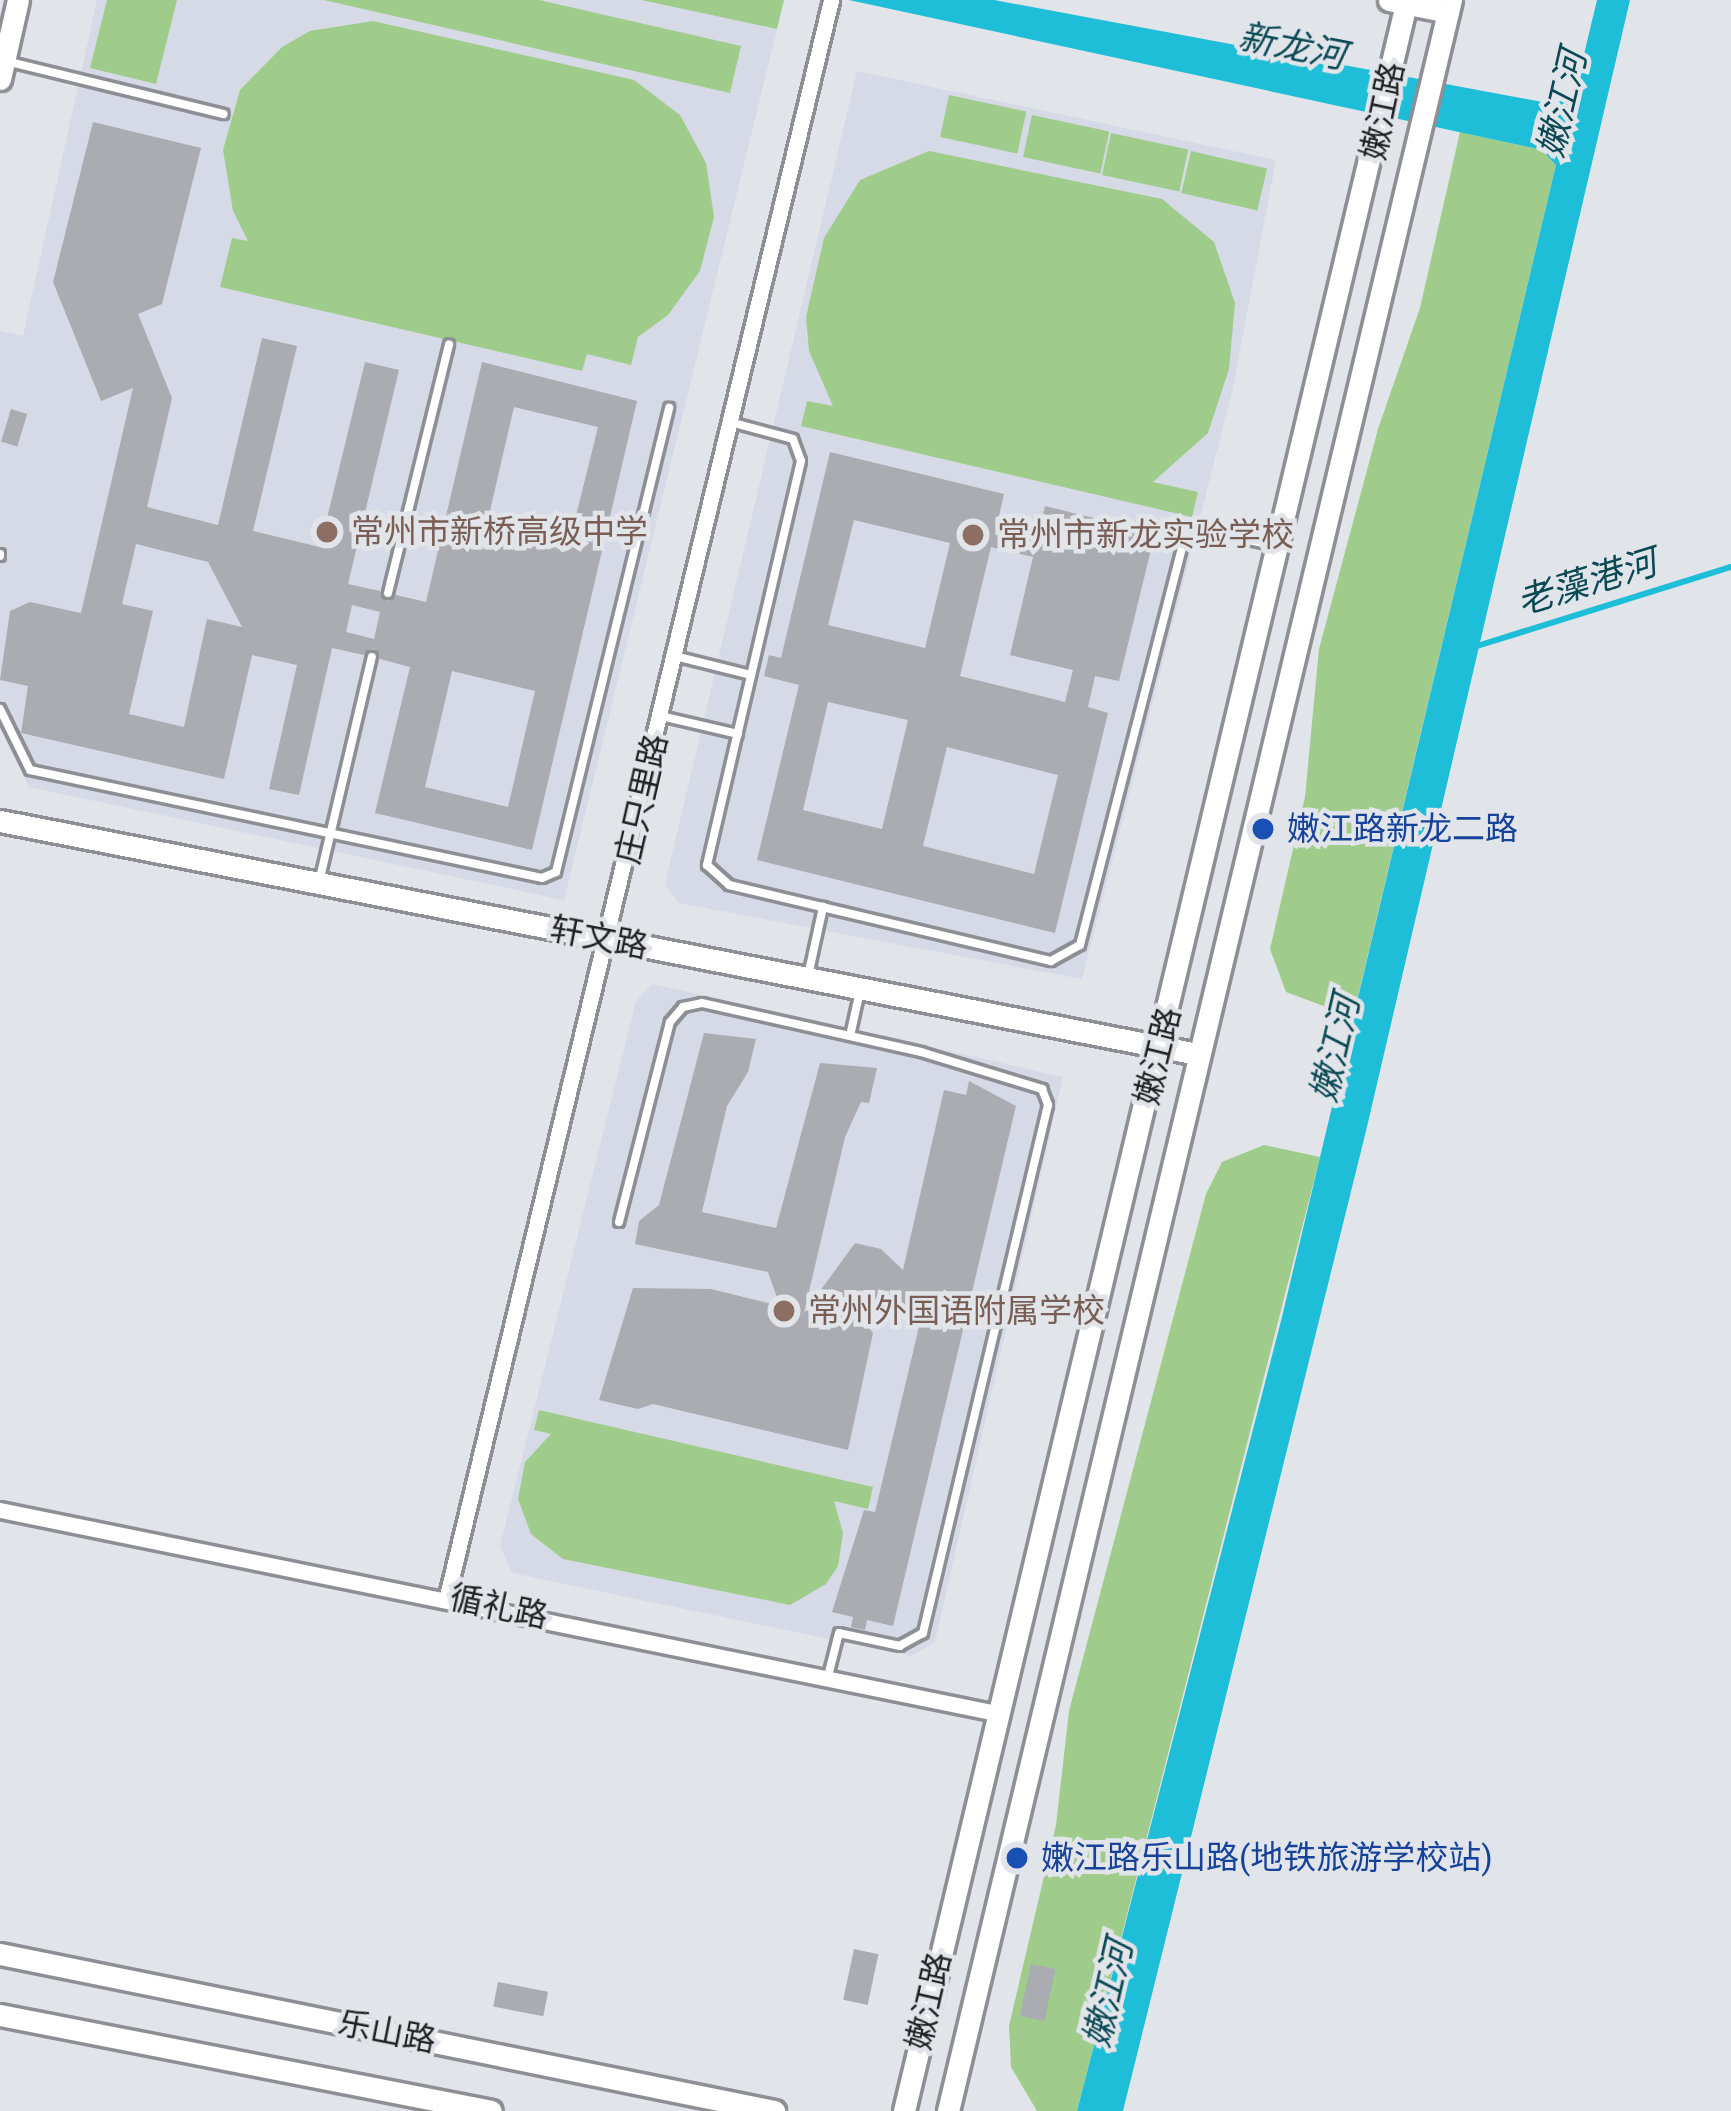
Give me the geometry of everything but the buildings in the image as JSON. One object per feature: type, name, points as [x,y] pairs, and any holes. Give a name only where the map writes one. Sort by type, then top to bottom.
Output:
[{"type":"main road","points":[[2,69],[18,0]]},
{"type":"main road","points":[[1401,1],[1449,6]]},
{"type":"main road","name":"嫩江路","points":[[904,2111],[1381,126],[1401,1]]},
{"type":"main road","name":"嫩江路","points":[[948,2111],[1449,6]]},
{"type":"main road","name":"轩文路","points":[[0,821],[1198,1054]]},
{"type":"main road","name":"乐山路","points":[[0,1954],[774,2111]]},
{"type":"main road","name":"乐山路","points":[[0,2015],[490,2111]]},
{"type":"street","name":"庄只里路","points":[[447,1596],[610,940],[831,3]]},
{"type":"street","name":"循礼路","points":[[0,1510],[447,1596],[996,1713]]},
{"type":"lane","points":[[2,69],[224,114]]},
{"type":"lane","points":[[388,593],[449,344]]},
{"type":"lane","points":[[0,709],[30,770],[542,878],[556,872],[669,408]]},
{"type":"lane","points":[[729,422],[793,439],[802,461],[707,865],[729,885],[823,907],[1065,959],[1079,945],[1187,527],[1280,546]]},
{"type":"lane","points":[[675,656],[752,675]]},
{"type":"lane","points":[[319,885],[372,657]]},
{"type":"lane","points":[[661,716],[738,734]]},
{"type":"lane","points":[[808,977],[823,907]]},
{"type":"lane","points":[[850,1036],[861,987]]},
{"type":"lane","points":[[619,1222],[670,1022],[683,1007],[702,1004],[1031,1081],[1048,1105],[923,1633],[900,1646],[839,1633],[828,1676]]},
{"type":"shaded area","name":"常州市新桥高级中学","points":[[97,0],[641,0],[777,29],[564,900],[29,787],[0,727],[0,331],[23,336]]},
{"type":"shaded area","name":"常州市新龙实验学校","points":[[857,71],[1276,160],[1232,392],[1082,979],[679,903],[665,884]]},
{"type":"shaded area","name":"常州外国语附属学校","points":[[653,984],[1063,1077],[935,1642],[911,1656],[512,1573],[500,1546],[636,1001]]},
{"type":"green space","points":[[107,0],[177,0],[156,84],[90,68]]},
{"type":"green space","points":[[324,0],[539,0],[741,46],[730,93]]},
{"type":"green space","points":[[641,0],[784,0],[777,29]]},
{"type":"green space","points":[[373,21],[634,80],[680,115],[706,163],[714,217],[700,271],[668,315],[638,337],[631,365],[587,354],[582,371],[220,287],[232,238],[248,241],[233,211],[223,150],[240,90],[282,47],[310,31]]},
{"type":"green space","points":[[949,95],[1026,111],[1017,153],[940,137]]},
{"type":"green space","points":[[1032,115],[1109,131],[1100,173],[1023,157]]},
{"type":"green space","points":[[1460,132],[1542,150],[1556,165],[1353,1017],[1286,992],[1270,949],[1305,797],[1319,649],[1378,429],[1420,308]]},
{"type":"green space","points":[[1111,133],[1188,149],[1179,191],[1102,175]]},
{"type":"green space","points":[[929,151],[1162,199],[1214,242],[1235,303],[1229,369],[1208,433],[1153,482],[1198,492],[1192,517],[801,426],[807,401],[833,406],[809,351],[806,317],[824,238],[860,180]]},
{"type":"green space","points":[[1191,151],[1267,169],[1257,210],[1181,193]]},
{"type":"green space","points":[[1264,1145],[1320,1157],[1077,2111],[1037,2111],[1011,2067],[1009,2026],[1056,1825],[1069,1711],[1206,1194],[1222,1162]]},
{"type":"green space","points":[[539,1410],[873,1487],[868,1509],[834,1501],[843,1533],[838,1566],[826,1584],[790,1605],[563,1559],[531,1534],[518,1499],[525,1462],[551,1434],[534,1430]]},
{"type":"water","name":"嫩江河","points":[[849,0],[994,0],[1553,104],[1574,96],[1597,0],[1630,0],[1366,1131],[1123,2111],[1077,2111],[1282,1317],[1556,165],[1542,150]]},
{"type":"waterway","name":"老藻港河","points":[[1477,646],[1731,567]]},
{"type":"place","name":"常州市新桥高级中学","points":[[327,532]]},
{"type":"place","name":"常州市新龙实验学校","points":[[973,535]]},
{"type":"place","name":"嫩江路新龙二路","points":[[1263,829]]},
{"type":"place","name":"常州外国语附属学校","points":[[784,1311]]},
{"type":"place","name":"嫩江路乐山路(地铁旅游学校站)","points":[[1017,1858]]},
{"type":"water label","name":"新龙河","points":[[1292,47]]}]
